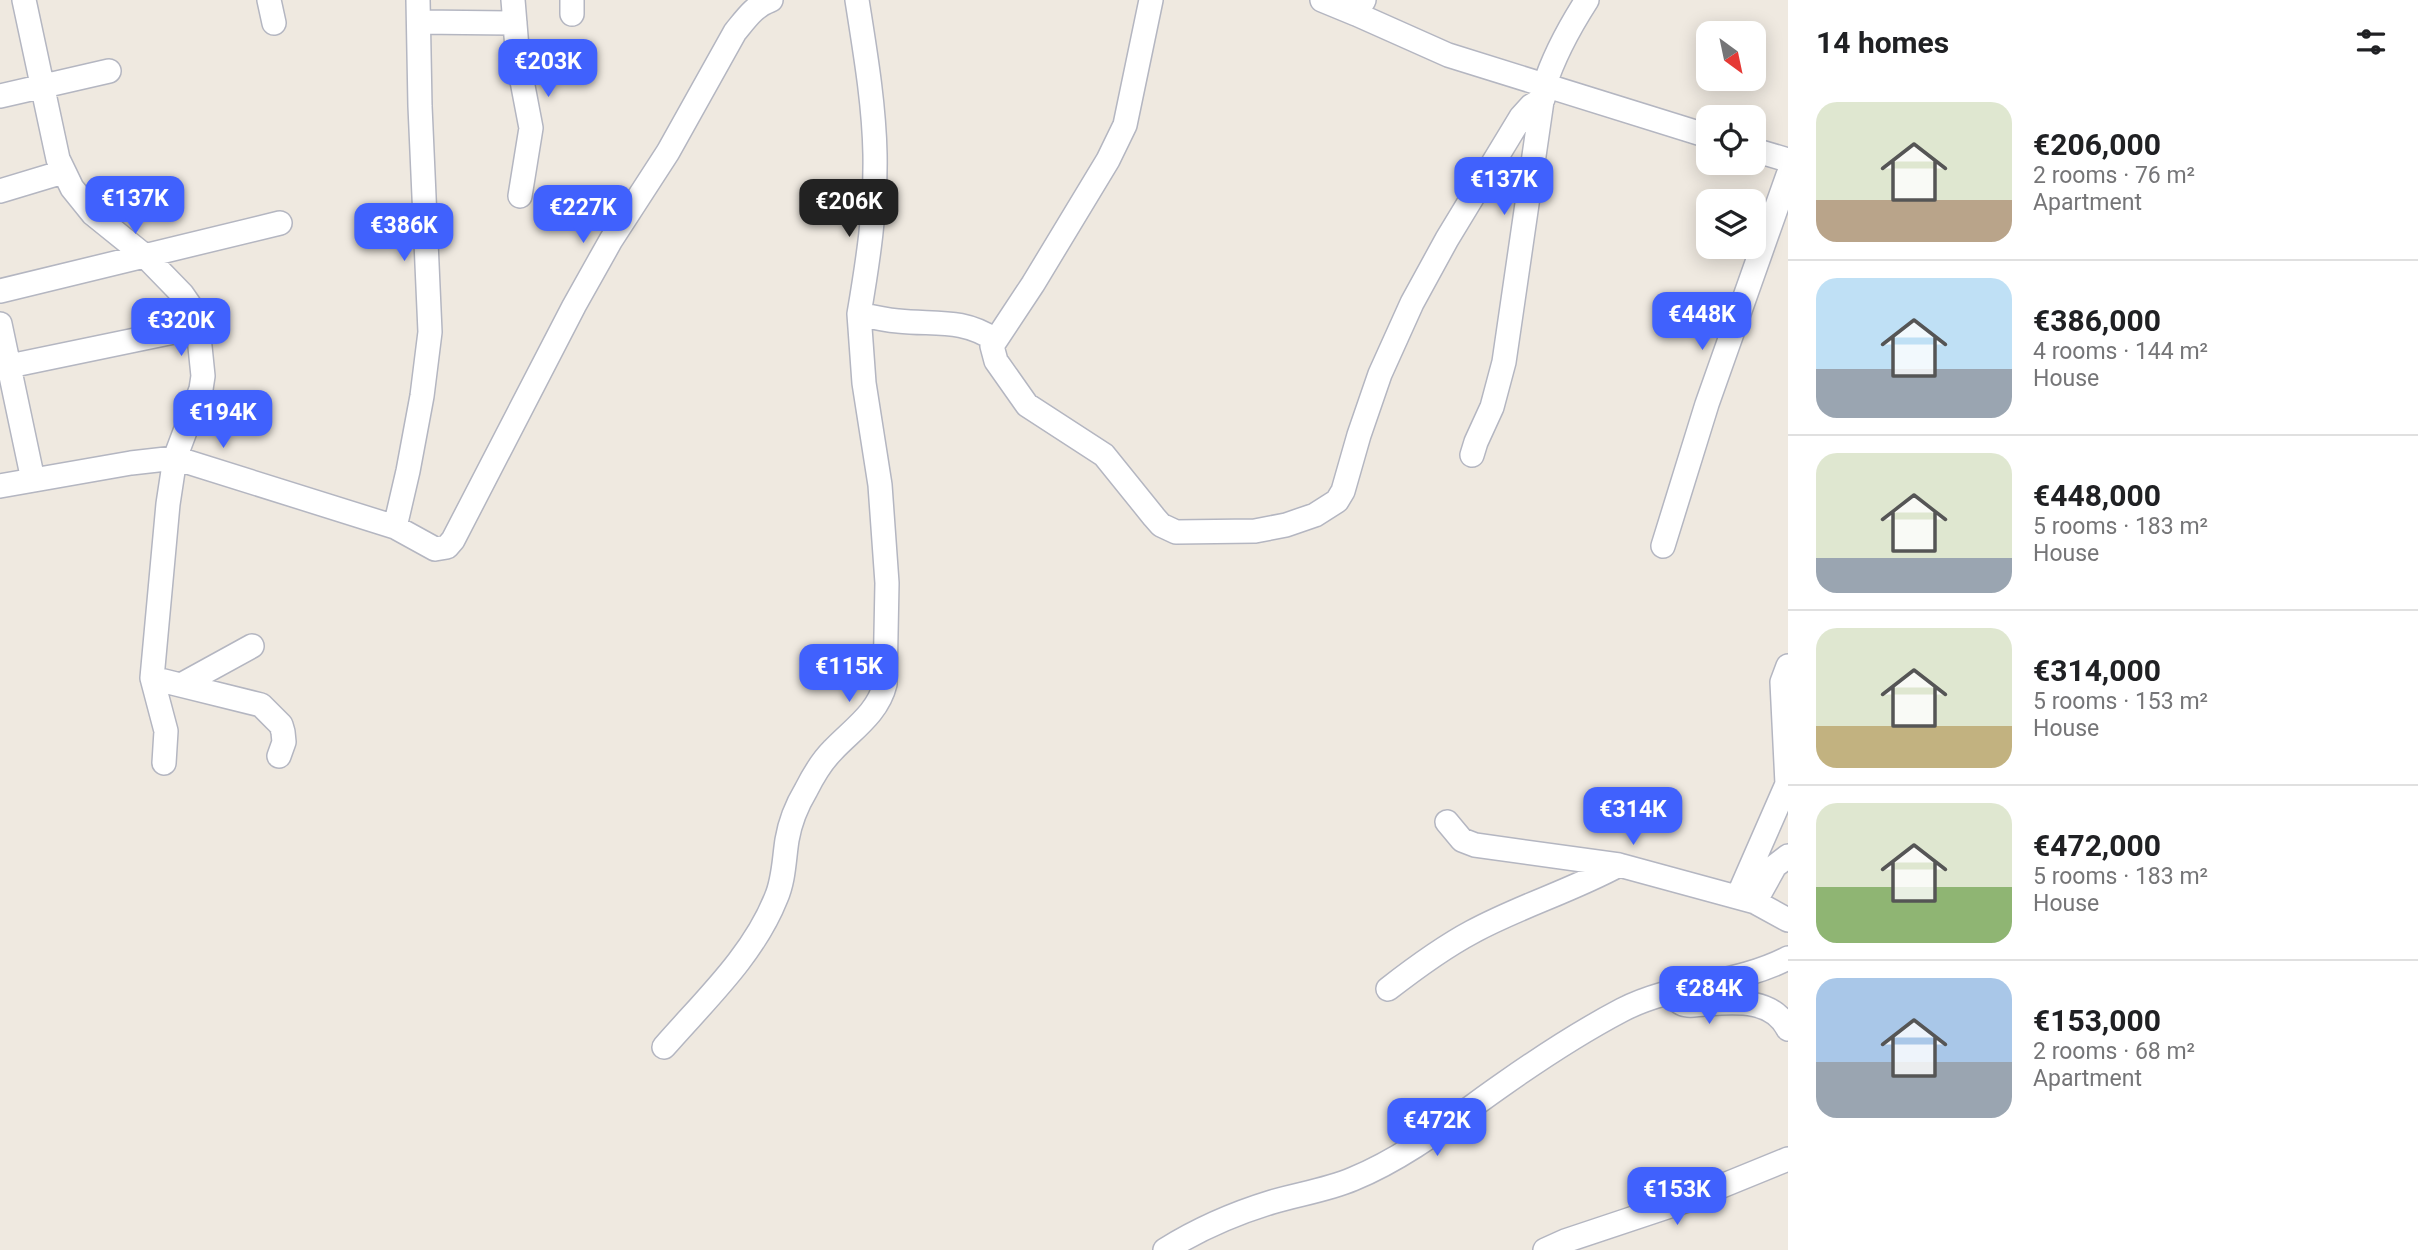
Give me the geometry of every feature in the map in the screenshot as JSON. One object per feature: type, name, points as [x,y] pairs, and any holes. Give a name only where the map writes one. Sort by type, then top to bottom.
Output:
[{"type":"street","points":[[24,0],[63,172],[93,214],[145,256],[183,294],[198,327],[203,360],[202,382],[175,458],[152,678],[166,731],[164,764]]},
{"type":"street","points":[[269,0],[274,23]]},
{"type":"street","points":[[0,486],[175,458],[395,527],[435,549],[447,547],[611,240],[668,152],[735,32],[749,14],[771,0]]},
{"type":"street","points":[[664,1047],[755,940],[778,895],[787,837],[804,792],[830,752],[870,713],[882,695],[885,684],[887,583],[880,485],[864,383],[859,314],[871,243],[875,153],[857,0]]},
{"type":"street","points":[[1151,0],[1125,125],[1108,160],[1033,284],[995,340],[993,353],[1027,405],[1104,455],[1154,517],[1169,530],[1188,533],[1255,531],[1286,525],[1327,509],[1343,491],[1380,374],[1426,274],[1521,117],[1544,93]]},
{"type":"street","points":[[1322,0],[1360,7],[1448,55],[1544,93],[1696,133]]},
{"type":"street","points":[[1472,455],[1488,421],[1504,362],[1550,65],[1564,36],[1587,0]]},
{"type":"street","points":[[395,527],[422,396],[430,332],[418,11],[514,11],[522,86],[531,128],[520,195]]},
{"type":"street","points":[[0,96],[109,71]]},
{"type":"street","points":[[1766,154],[1788,160]]},
{"type":"street","points":[[0,191],[63,172]]},
{"type":"street","points":[[1663,546],[1707,404],[1788,175]]},
{"type":"street","points":[[0,291],[281,223]]},
{"type":"street","points":[[859,314],[895,321],[965,325],[982,331],[995,340]]},
{"type":"street","points":[[0,324],[4,367],[33,480]]},
{"type":"street","points":[[4,367],[198,327]]},
{"type":"street","points":[[181,685],[252,646]]},
{"type":"street","points":[[1746,899],[1787,784],[1782,682],[1788,666]]},
{"type":"street","points":[[152,678],[261,705],[281,725],[284,742],[279,756]]},
{"type":"street","points":[[1447,822],[1462,840],[1475,845],[1619,866],[1746,899],[1788,920]]},
{"type":"street","points":[[1746,899],[1775,866],[1788,856]]},
{"type":"street","points":[[1388,989],[1444,948],[1474,931],[1619,866]]},
{"type":"street","points":[[1165,1250],[1225,1220],[1365,1173],[1422,1142],[1505,1082],[1624,1009],[1672,992],[1753,973],[1788,958]]},
{"type":"street","points":[[1672,992],[1677,1000],[1689,1005],[1749,1003],[1769,1009],[1788,1029]]},
{"type":"street","points":[[1545,1250],[1685,1201],[1788,1159]]}]
